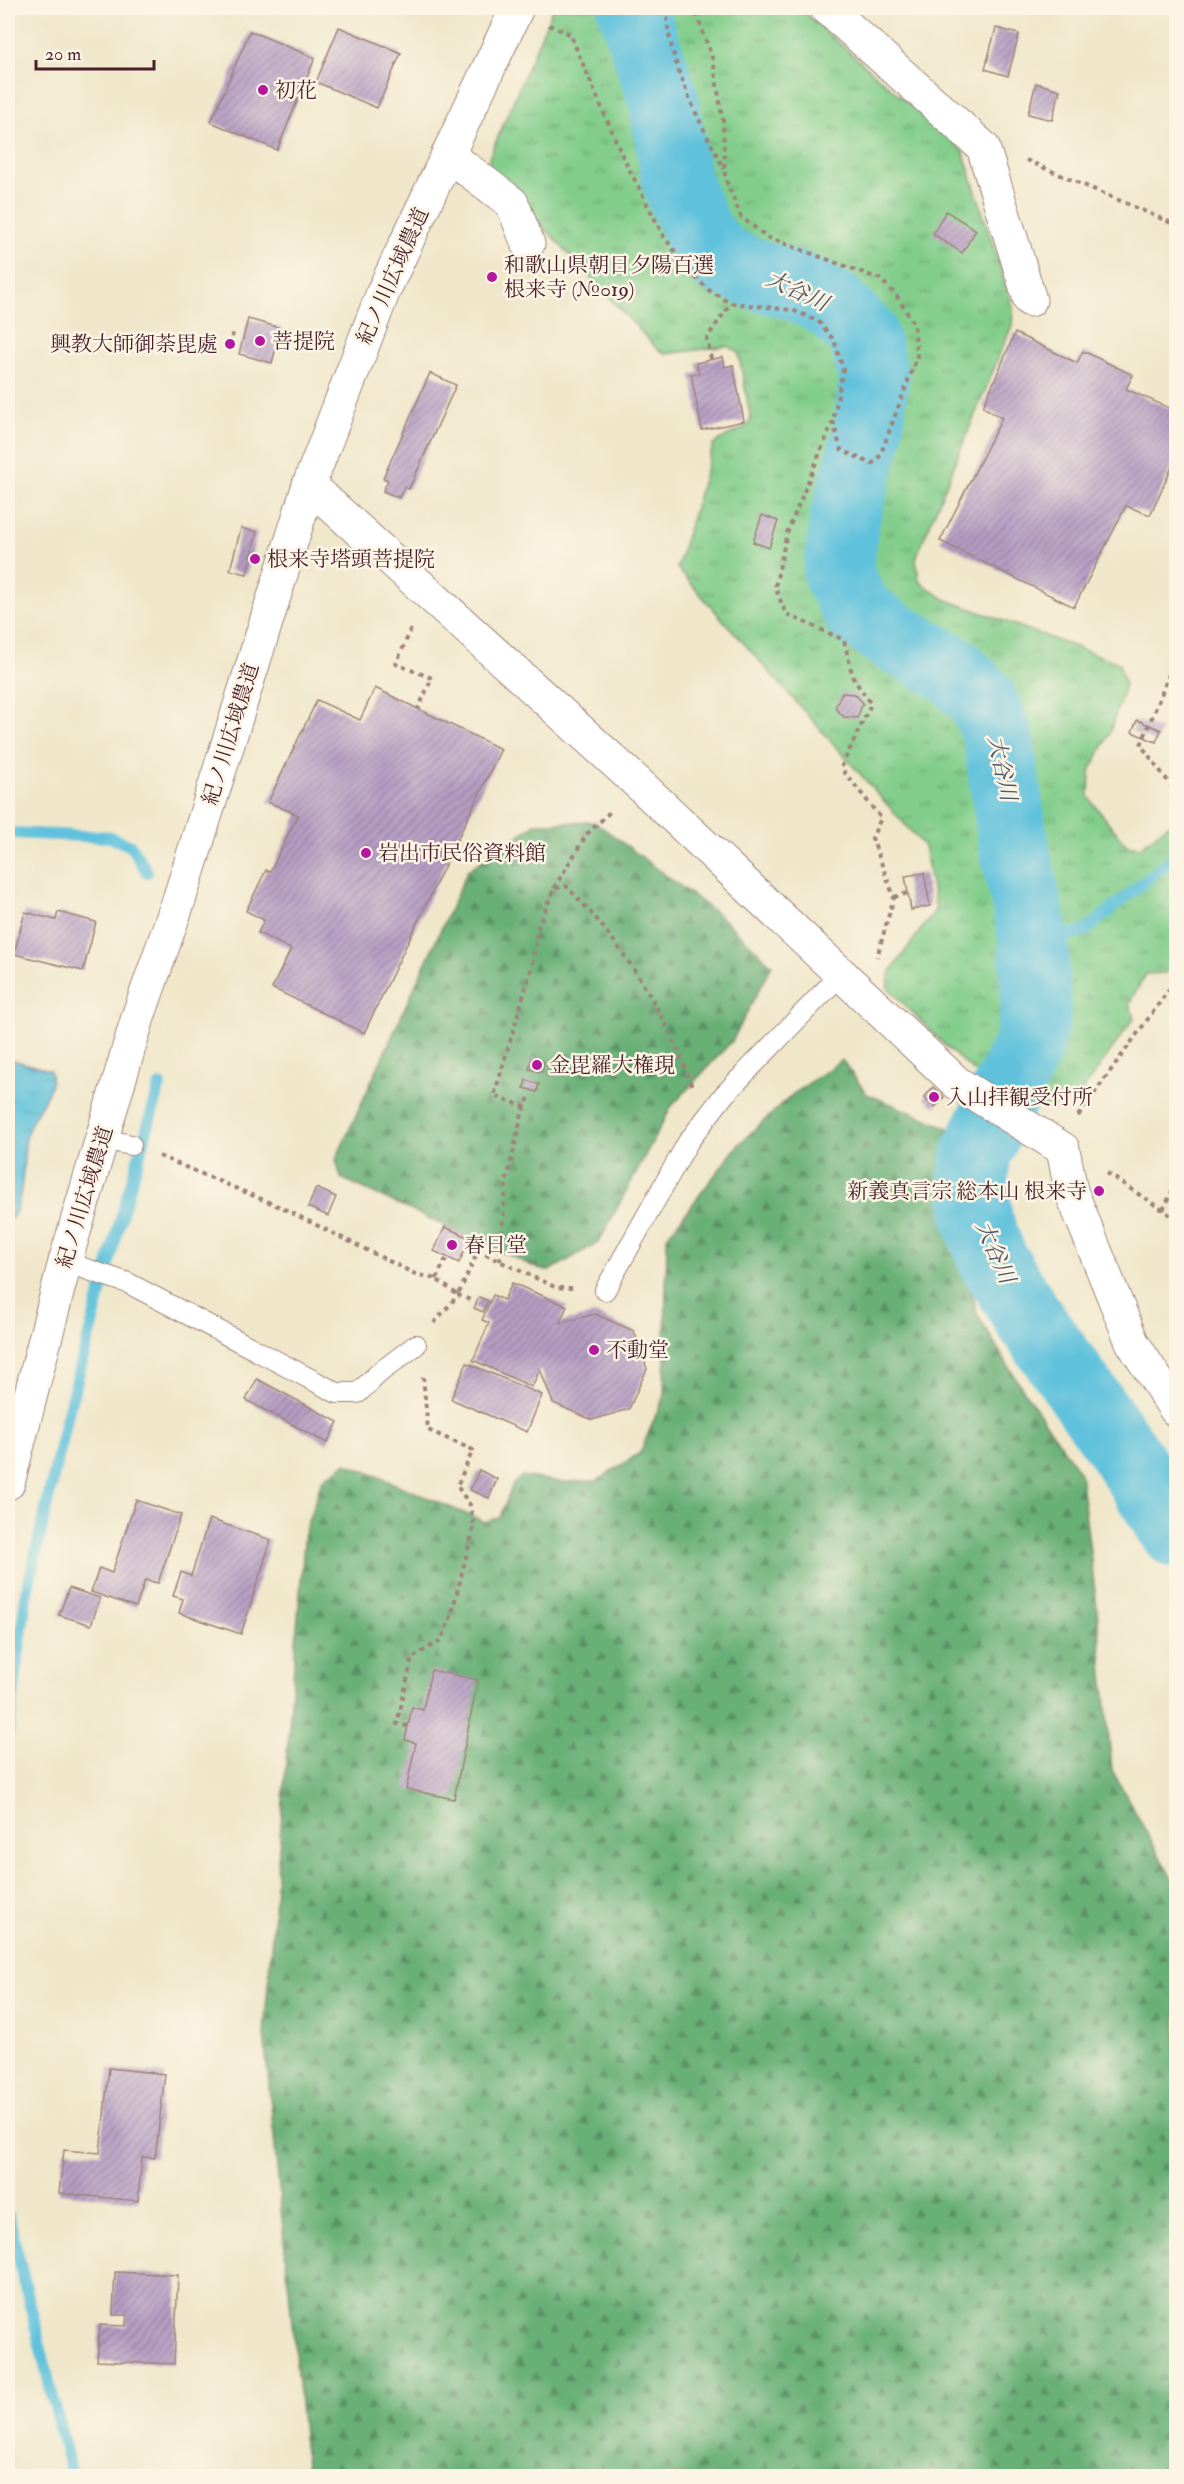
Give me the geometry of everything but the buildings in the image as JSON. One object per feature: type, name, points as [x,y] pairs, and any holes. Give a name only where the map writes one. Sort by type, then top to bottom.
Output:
[{"type":"street","points":[[827,8],[983,147],[1030,300]]},
{"type":"street","name":"紀ノ川広域農道","points":[[8,1482],[117,1142],[139,1014],[182,889],[309,485],[384,290],[517,9]]},
{"type":"street","points":[[448,156],[512,203],[528,244]]},
{"type":"street","points":[[309,485],[639,784],[957,1083],[1064,1149],[1071,1191],[1132,1342],[1176,1410]]},
{"type":"lane","points":[[604,1290],[687,1142],[724,1095],[842,973]]},
{"type":"lane","points":[[79,1266],[128,1283],[337,1393],[358,1393],[379,1373],[416,1345]]},
{"type":"path","points":[[667,8],[666,27],[695,114],[725,170],[741,217],[767,237],[880,279],[896,295],[914,324],[917,357],[880,456],[872,464],[841,450],[833,421]]},
{"type":"path","points":[[694,8],[713,60],[723,121],[725,170]]},
{"type":"path","points":[[517,9],[570,34],[623,157],[664,237],[693,275],[710,291],[731,303],[792,310],[818,321],[834,340],[843,369],[833,421],[787,533],[775,587],[786,614],[844,640],[853,678],[871,704],[841,768],[881,818],[872,838],[894,897],[866,996]]},
{"type":"path","points":[[1017,156],[1176,225]]},
{"type":"path","points":[[711,359],[707,338],[731,303]]},
{"type":"path","points":[[230,335],[239,336]]},
{"type":"path","points":[[418,709],[432,678],[396,664],[428,593]]},
{"type":"path","points":[[1176,657],[1141,745],[1176,792]]},
{"type":"path","points":[[526,1107],[494,1096],[532,966],[538,927],[554,889],[587,834],[639,784]]},
{"type":"path","points":[[554,889],[566,886],[599,920],[648,995],[682,1059],[704,1122]]},
{"type":"path","points":[[894,897],[908,893]]},
{"type":"path","points":[[1064,1149],[1077,1119],[1176,980]]},
{"type":"path","points":[[500,1261],[506,1183],[530,1095]]},
{"type":"path","points":[[157,1155],[278,1206],[415,1274],[436,1279],[458,1295],[473,1301]]},
{"type":"path","points":[[1106,1173],[1176,1219]]},
{"type":"path","points":[[1163,1210],[1176,1182]]},
{"type":"path","points":[[458,1295],[478,1251],[557,1288],[604,1290]]},
{"type":"path","points":[[436,1279],[446,1260]]},
{"type":"path","points":[[408,1726],[398,1724],[412,1658],[441,1640],[451,1616],[474,1526],[470,1505],[457,1486],[473,1450],[434,1433]]},
{"type":"green space","points":[[553,8],[799,8],[963,151],[1013,307],[1012,325],[916,558],[919,581],[944,599],[1119,663],[1125,685],[1109,735],[1090,771],[1089,798],[1126,845],[1140,847],[1176,819],[1176,960],[1167,973],[1146,974],[1129,1003],[1134,1018],[1083,1090],[1055,1109],[1030,1103],[984,1079],[963,1062],[887,987],[891,971],[936,909],[924,846],[677,568],[713,446],[717,441],[747,425],[751,420],[738,351],[727,346],[666,354],[657,349],[489,168],[489,158]]},
{"type":"green space","points":[[595,822],[720,916],[772,965],[732,1041],[671,1107],[599,1242],[551,1270],[541,1270],[341,1178],[336,1159],[468,870],[537,823]]},
{"type":"green space","points":[[842,1060],[867,1094],[958,1132],[955,1221],[977,1314],[1016,1379],[1080,1473],[1096,1599],[1112,1770],[1176,1886],[1176,2476],[307,2476],[264,2034],[305,1531],[322,1480],[346,1463],[485,1522],[500,1517],[513,1484],[522,1476],[561,1482],[597,1481],[640,1453],[664,1396],[667,1237],[739,1144],[793,1094]]},
{"type":"water","points":[[8,1059],[50,1070],[51,1079],[47,1095],[26,1137],[20,1196],[17,1207],[8,1221]]},
{"type":"waterway","name":"大谷川","points":[[632,8],[663,97],[677,183],[698,233],[721,260],[763,277],[795,285],[833,305],[863,334],[874,378],[868,432],[844,521],[838,574],[857,611],[890,635],[952,669],[981,698],[997,733],[1015,852],[1033,933],[1036,1014],[1028,1046],[977,1152],[973,1177],[978,1220],[992,1258],[1027,1315],[1120,1446],[1176,1533]]},
{"type":"waterway","points":[[8,833],[110,837],[131,846],[147,872]]},
{"type":"waterway","points":[[1033,933],[1066,936],[1085,931],[1176,855]]},
{"type":"waterway","points":[[8,1733],[26,1597],[66,1420],[160,1085]]},
{"type":"waterway","points":[[8,2215],[72,2476]]},
{"type":"place","name":"初花","points":[[263,90]]},
{"type":"place","name":"和歌山県朝日夕陽百選 根来寺 (№019)","points":[[492,277]]},
{"type":"place","name":"菩提院","points":[[260,341]]},
{"type":"place","name":"興教大師御荼毘處","points":[[230,344]]},
{"type":"place","name":"根来寺塔頭菩提院","points":[[255,559]]},
{"type":"place","name":"岩出市民俗資料館","points":[[366,853]]},
{"type":"place","name":"金毘羅大権現","points":[[537,1065]]},
{"type":"place","name":"入山拝観受付所","points":[[934,1097]]},
{"type":"place","name":"新義真言宗 総本山 根来寺","points":[[1099,1191]]},
{"type":"place","name":"春日堂","points":[[452,1245]]},
{"type":"place","name":"不動堂","points":[[594,1350]]}]
